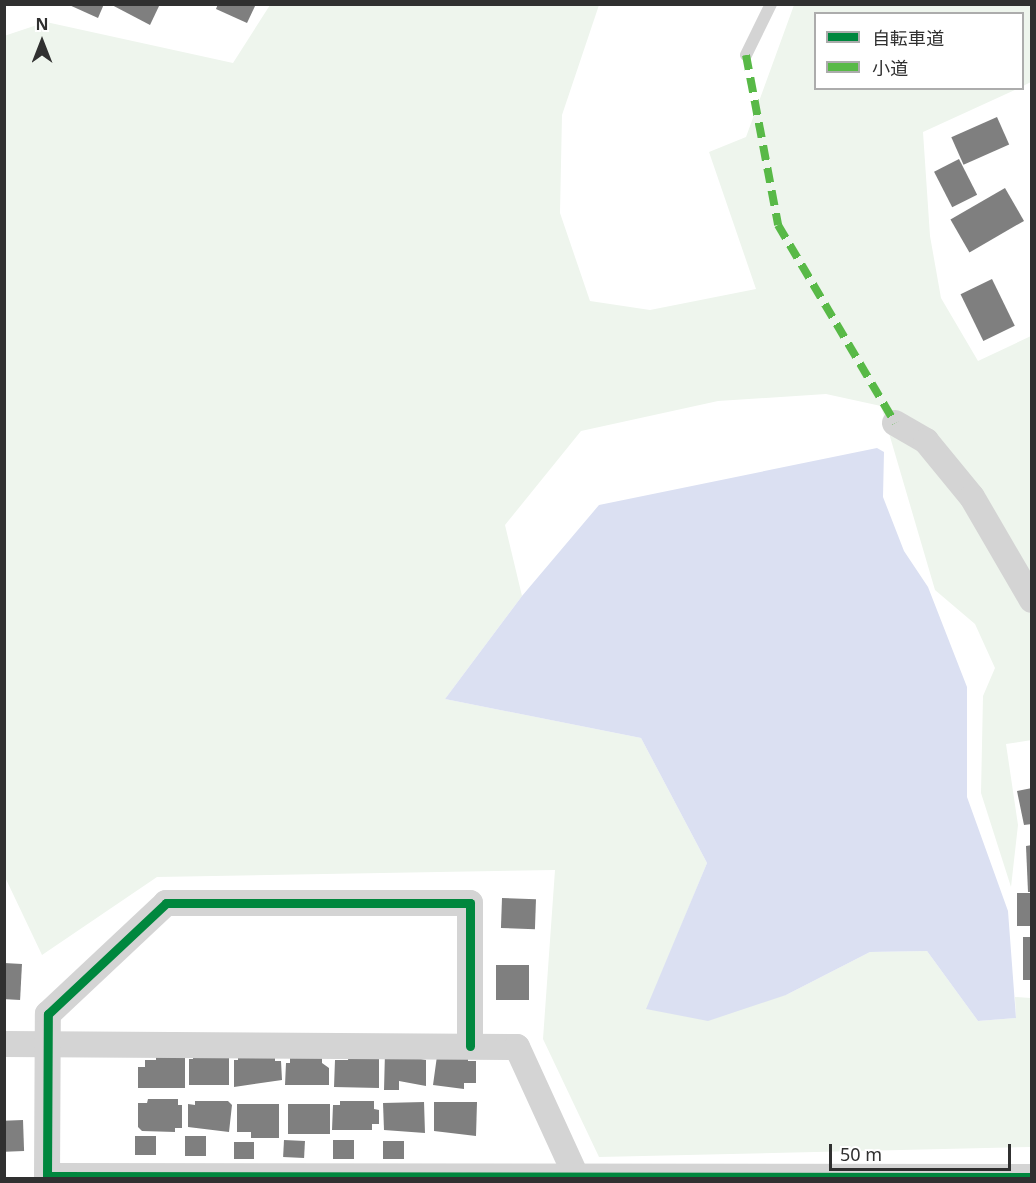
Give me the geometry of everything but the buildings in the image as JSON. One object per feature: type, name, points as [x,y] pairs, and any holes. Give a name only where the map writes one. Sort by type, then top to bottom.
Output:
[{"type":"street","points":[[895,423],[926,441],[972,497],[1032,600]]},
{"type":"street","points":[[470,1046],[470,903],[166,903],[48,1014],[47,1177],[1032,1177]]},
{"type":"street","points":[[4,1044],[517,1047],[576,1178]]},
{"type":"lane","points":[[746,55],[771,4]]},
{"type":"shaded area","points":[[270,5],[599,5],[562,115],[560,213],[590,301],[650,310],[756,289],[709,152],[746,137],[794,5],[1031,5],[1031,82],[1024,86],[1024,12],[814,12],[814,90],[1015,90],[923,132],[930,236],[941,298],[978,361],[1031,336],[1032,740],[1006,744],[1018,825],[1011,887],[981,793],[983,696],[995,668],[975,624],[935,590],[881,406],[826,394],[718,401],[581,431],[505,525],[522,596],[445,699],[641,738],[707,863],[647,1009],[786,995],[870,952],[927,951],[978,1021],[1016,1018],[1015,997],[1031,998],[1031,1147],[599,1157],[543,1039],[555,870],[157,877],[42,955],[4,875],[4,36],[46,22],[233,63]]},
{"type":"water","points":[[877,448],[884,452],[883,497],[904,551],[928,587],[967,687],[967,797],[1008,911],[1016,1018],[978,1021],[927,951],[870,952],[786,995],[708,1021],[646,1009],[707,863],[641,738],[445,699],[522,596],[599,505]]},
{"type":"marked path","points":[[746,55],[778,225],[895,423]]},
{"type":"cycle path","points":[[47,1178],[48,1014],[166,903],[470,903],[470,1046]]},
{"type":"cycle path","points":[[47,1176],[1032,1177]]}]
